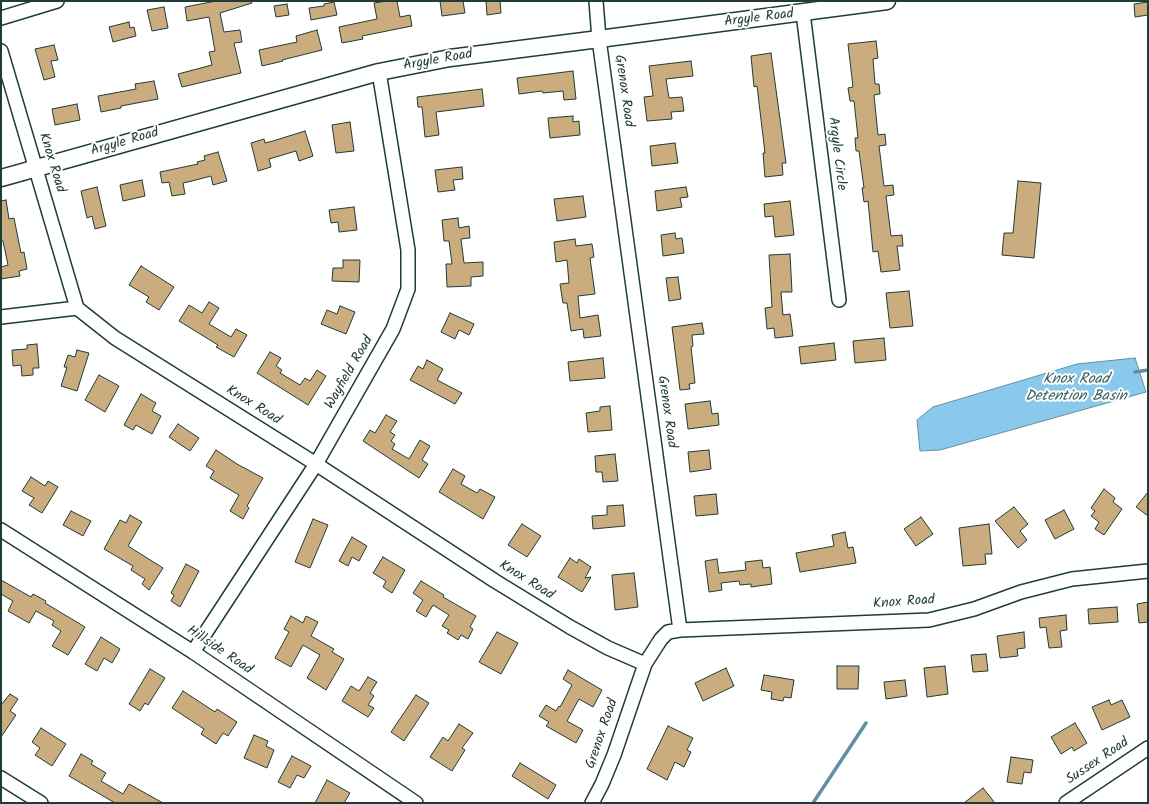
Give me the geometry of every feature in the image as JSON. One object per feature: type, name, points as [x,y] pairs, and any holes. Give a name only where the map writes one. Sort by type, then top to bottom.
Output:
[{"type":"street","points":[[1,18],[57,1]]},
{"type":"street","name":"Grenox Road","points":[[592,803],[614,755],[645,664],[661,639],[668,632],[680,630],[599,39],[596,1]]},
{"type":"street","name":"Argyle Road","points":[[1,178],[379,72],[450,58],[887,1]]},
{"type":"street","name":"Argyle Circle","points":[[803,13],[839,300]]},
{"type":"street","name":"Knox Road","points":[[1,51],[77,308],[115,338],[316,464],[495,581],[608,648],[645,664]]},
{"type":"street","name":"Wayfield Road","points":[[192,652],[316,464],[393,329],[408,289],[408,250],[379,72]]},
{"type":"street","points":[[1,317],[77,308]]},
{"type":"street","name":"Hillside Road","points":[[1,530],[192,652],[416,803]]},
{"type":"street","name":"Knox Road","points":[[680,630],[929,620],[974,609],[1021,592],[1072,579],[1148,571]]},
{"type":"street","name":"Sussex Road","points":[[1066,803],[1148,748]]},
{"type":"street","points":[[1,778],[41,803]]},
{"type":"water","name":"Knox Road Detention Basin","points":[[1135,358],[1146,392],[940,450],[920,451],[917,420],[933,407],[1077,364]]},
{"type":"building","points":[[216,1],[251,1],[252,3],[220,13],[224,32],[240,30],[242,42],[234,43],[241,73],[182,87],[178,74],[212,65],[209,52],[215,51],[209,17],[187,21],[185,7]]},
{"type":"building","points":[[397,1],[400,17],[410,15],[412,26],[362,36],[363,39],[342,43],[339,27],[377,19],[374,3]]},
{"type":"building","points":[[440,1],[463,1],[465,13],[442,16]]},
{"type":"building","points":[[486,1],[500,1],[501,13],[487,15]]},
{"type":"building","points":[[334,2],[337,15],[311,20],[309,8],[324,6],[324,4]]},
{"type":"building","points":[[1148,2],[1148,15],[1135,17],[1134,4]]},
{"type":"building","points":[[287,4],[289,15],[276,17],[274,6]]},
{"type":"building","points":[[164,7],[168,28],[152,31],[147,10]]},
{"type":"building","points":[[129,22],[130,28],[134,27],[136,36],[113,42],[109,27]]},
{"type":"building","points":[[317,30],[322,50],[262,66],[259,50],[297,42],[296,36]]},
{"type":"building","points":[[876,41],[878,58],[873,59],[875,84],[879,84],[880,94],[874,95],[878,135],[885,134],[886,145],[879,146],[884,186],[893,185],[894,195],[886,196],[891,236],[902,235],[903,246],[897,246],[900,270],[881,272],[878,251],[873,252],[868,201],[864,202],[862,188],[864,188],[859,151],[856,151],[855,138],[858,138],[854,101],[850,101],[848,88],[853,87],[848,44]]},
{"type":"building","points":[[54,45],[58,60],[51,61],[55,77],[44,80],[35,49]]},
{"type":"building","points":[[771,53],[786,163],[782,163],[783,175],[765,177],[763,153],[765,153],[757,86],[754,87],[751,56]]},
{"type":"building","points":[[691,61],[693,76],[666,79],[669,98],[682,97],[684,111],[671,112],[672,119],[647,121],[644,97],[653,96],[649,66]]},
{"type":"building","points":[[573,71],[576,99],[564,100],[563,91],[543,93],[542,91],[519,94],[517,78]]},
{"type":"building","points":[[154,81],[158,99],[121,106],[121,108],[101,112],[98,96],[136,89],[135,84]]},
{"type":"building","points":[[482,89],[484,106],[436,112],[439,135],[425,137],[422,107],[418,107],[417,97]]},
{"type":"building","points":[[77,104],[80,120],[55,125],[52,109]]},
{"type":"building","points":[[573,116],[573,122],[579,121],[580,135],[550,138],[548,118]]},
{"type":"building","points":[[350,122],[354,151],[336,153],[332,125]]},
{"type":"building","points":[[305,131],[313,156],[299,161],[296,151],[269,159],[271,167],[258,171],[251,143],[264,139],[265,143]]},
{"type":"building","points":[[675,143],[678,163],[652,166],[650,146]]},
{"type":"building","points":[[218,152],[227,181],[213,185],[211,176],[183,183],[185,194],[172,196],[169,182],[162,183],[160,172],[198,164],[197,162],[205,160],[204,156]]},
{"type":"building","points":[[462,167],[463,179],[453,180],[455,190],[438,192],[435,170]]},
{"type":"building","points":[[142,180],[145,196],[123,201],[120,185]]},
{"type":"building","points":[[1018,181],[1041,183],[1034,258],[1002,255],[1004,233],[1013,233]]},
{"type":"building","points":[[97,187],[106,226],[95,229],[92,216],[87,218],[81,191]]},
{"type":"building","points":[[686,187],[688,197],[680,198],[682,207],[657,211],[655,191]]},
{"type":"building","points":[[583,196],[586,217],[557,221],[554,199]]},
{"type":"building","points":[[6,200],[9,219],[14,218],[21,253],[24,252],[27,269],[19,271],[20,276],[1,279],[1,267],[8,265],[3,241],[1,241],[1,201]]},
{"type":"building","points":[[790,201],[794,235],[775,237],[773,216],[765,217],[764,204]]},
{"type":"building","points":[[354,207],[357,230],[339,232],[338,222],[331,223],[329,210]]},
{"type":"building","points":[[458,218],[459,228],[469,226],[470,238],[461,239],[464,263],[483,262],[483,276],[471,277],[471,286],[447,287],[446,264],[452,264],[449,241],[444,241],[442,220]]},
{"type":"building","points":[[675,233],[676,239],[682,238],[684,253],[663,256],[661,235]]},
{"type":"building","points":[[575,239],[576,246],[592,244],[594,257],[590,258],[595,294],[578,296],[580,318],[598,315],[601,336],[584,338],[583,329],[571,331],[567,303],[563,303],[560,284],[569,283],[567,260],[556,262],[554,242]]},
{"type":"building","points":[[790,254],[792,292],[781,292],[783,315],[790,314],[793,336],[775,338],[774,328],[767,329],[765,308],[772,307],[769,255]]},
{"type":"building","points":[[343,260],[360,260],[359,282],[332,281],[333,268],[343,268]]},
{"type":"building","points":[[141,266],[174,287],[159,310],[146,302],[149,297],[129,285]]},
{"type":"building","points":[[678,277],[681,299],[669,301],[666,278]]},
{"type":"building","points":[[909,291],[913,326],[890,328],[886,293]]},
{"type":"building","points":[[209,302],[219,308],[209,324],[231,337],[236,329],[247,335],[234,357],[216,347],[218,345],[179,321],[189,305],[202,313]]},
{"type":"building","points":[[340,306],[355,312],[346,334],[321,324],[327,310],[337,314]]},
{"type":"building","points":[[450,313],[474,324],[469,335],[459,330],[455,339],[441,332]]},
{"type":"building","points":[[702,323],[704,334],[692,335],[693,346],[691,347],[695,383],[689,384],[690,389],[680,390],[672,327]]},
{"type":"building","points":[[884,338],[886,360],[855,363],[853,341]]},
{"type":"building","points":[[834,343],[836,360],[801,364],[799,347]]},
{"type":"building","points":[[37,344],[39,368],[33,368],[33,375],[22,376],[21,365],[13,366],[12,350],[27,349],[27,345]]},
{"type":"building","points":[[77,350],[89,353],[77,391],[61,386],[67,367],[64,367],[68,355],[75,357]]},
{"type":"building","points":[[270,352],[281,358],[276,366],[282,370],[280,373],[300,385],[305,378],[310,381],[317,370],[326,376],[308,405],[257,373]]},
{"type":"building","points":[[603,358],[605,378],[570,381],[568,362]]},
{"type":"building","points":[[427,360],[443,369],[437,380],[462,393],[455,404],[410,380],[418,366],[423,369]]},
{"type":"building","points":[[99,375],[119,386],[105,412],[85,400]]},
{"type":"building","points":[[141,394],[156,403],[152,411],[161,416],[152,434],[136,425],[133,430],[124,425]]},
{"type":"building","points":[[710,401],[712,414],[718,413],[719,425],[688,429],[685,404]]},
{"type":"building","points":[[610,406],[612,430],[588,432],[586,413],[600,411],[600,407]]},
{"type":"building","points":[[386,415],[397,421],[390,432],[395,435],[391,441],[395,444],[392,449],[409,459],[420,440],[430,446],[422,460],[428,464],[419,478],[363,441],[370,430],[375,433]]},
{"type":"building","points":[[178,424],[199,438],[190,451],[169,437]]},
{"type":"building","points":[[216,450],[237,464],[263,478],[247,506],[249,508],[243,519],[230,511],[239,495],[210,478],[214,471],[206,466]]},
{"type":"building","points":[[709,450],[711,469],[690,472],[688,452]]},
{"type":"building","points":[[615,454],[618,481],[603,482],[602,472],[596,472],[595,456]]},
{"type":"building","points":[[453,469],[465,476],[461,484],[477,493],[480,489],[495,497],[483,519],[439,492]]},
{"type":"building","points":[[31,477],[45,486],[48,481],[58,487],[42,513],[29,505],[34,498],[22,491]]},
{"type":"building","points":[[1104,489],[1115,498],[1113,502],[1122,509],[1104,535],[1095,529],[1099,522],[1091,516],[1095,511],[1091,508]]},
{"type":"building","points":[[1148,492],[1148,516],[1136,507]]},
{"type":"building","points":[[716,494],[718,514],[696,516],[694,496]]},
{"type":"building","points":[[623,505],[625,526],[593,529],[592,516],[607,515],[607,506]]},
{"type":"building","points":[[1014,507],[1028,524],[1020,531],[1027,540],[1018,548],[995,521]]},
{"type":"building","points":[[1064,510],[1074,529],[1055,539],[1045,520]]},
{"type":"building","points":[[71,511],[91,521],[83,536],[63,525]]},
{"type":"building","points":[[130,515],[142,522],[128,546],[163,568],[149,590],[142,584],[145,579],[131,570],[133,566],[104,549],[120,520],[126,523]]},
{"type":"building","points":[[921,517],[933,534],[916,546],[904,529]]},
{"type":"building","points":[[313,519],[328,525],[310,568],[295,562]]},
{"type":"building","points":[[522,524],[541,536],[527,557],[508,545]]},
{"type":"building","points":[[989,524],[992,554],[985,554],[986,564],[963,566],[959,528]]},
{"type":"building","points":[[845,532],[848,548],[853,547],[856,563],[800,572],[796,553],[834,546],[832,535]]},
{"type":"building","points":[[352,537],[367,546],[359,561],[352,557],[348,566],[339,561]]},
{"type":"building","points":[[383,557],[405,570],[392,593],[383,587],[386,581],[373,573]]},
{"type":"building","points":[[570,558],[577,563],[579,559],[591,567],[585,578],[591,577],[582,592],[558,577]]},
{"type":"building","points":[[717,559],[719,573],[746,570],[745,562],[762,560],[763,568],[770,567],[772,584],[751,587],[751,584],[740,585],[739,581],[721,583],[722,590],[709,592],[705,561]]},
{"type":"building","points":[[186,564],[199,571],[180,607],[171,601],[174,595],[171,593]]},
{"type":"building","points":[[634,573],[638,607],[615,610],[612,575]]},
{"type":"building","points":[[1,580],[31,597],[33,594],[46,601],[45,603],[85,627],[68,655],[52,646],[61,631],[52,625],[54,621],[36,611],[29,623],[8,611],[13,601],[1,594]]},
{"type":"building","points":[[421,581],[444,595],[443,597],[476,616],[470,627],[473,629],[468,639],[461,635],[458,640],[447,633],[449,630],[442,626],[449,615],[433,605],[426,617],[416,611],[423,600],[413,593]]},
{"type":"building","points":[[1148,602],[1148,622],[1139,623],[1137,604]]},
{"type":"building","points":[[1117,607],[1118,622],[1089,624],[1088,609]]},
{"type":"building","points":[[1066,615],[1067,630],[1060,631],[1062,647],[1049,648],[1046,627],[1040,628],[1039,618]]},
{"type":"building","points":[[291,616],[303,623],[306,616],[318,622],[311,636],[334,649],[332,652],[344,659],[326,690],[307,678],[320,655],[303,645],[291,667],[275,658],[289,632],[284,629]]},
{"type":"building","points":[[497,632],[518,643],[501,674],[479,662]]},
{"type":"building","points":[[1024,632],[1025,648],[1017,649],[1018,656],[1000,658],[997,636]]},
{"type":"building","points":[[101,637],[120,649],[112,663],[104,658],[97,671],[85,664]]},
{"type":"building","points":[[986,654],[988,671],[973,672],[971,655]]},
{"type":"building","points":[[837,666],[859,666],[858,689],[837,689]]},
{"type":"building","points":[[945,666],[948,694],[927,697],[924,668]]},
{"type":"building","points":[[726,668],[734,686],[703,701],[695,683]]},
{"type":"building","points":[[150,669],[165,678],[148,705],[145,703],[140,711],[129,704]]},
{"type":"building","points":[[568,670],[602,690],[593,707],[579,699],[567,721],[583,730],[576,743],[546,726],[549,722],[539,716],[546,705],[556,711],[559,706],[560,707],[572,685],[563,679]]},
{"type":"building","points":[[764,675],[794,680],[791,698],[784,697],[783,701],[771,699],[772,692],[761,690]]},
{"type":"building","points":[[368,677],[377,682],[370,693],[374,696],[368,705],[374,708],[368,717],[342,701],[351,686],[359,691]]},
{"type":"building","points":[[905,680],[907,696],[886,699],[884,682]]},
{"type":"building","points":[[183,691],[215,712],[217,709],[237,722],[228,736],[223,733],[216,744],[201,734],[204,729],[172,708]]},
{"type":"building","points":[[10,694],[18,699],[10,711],[16,715],[1,737],[1,705]]},
{"type":"building","points":[[416,695],[429,703],[404,741],[391,732]]},
{"type":"building","points":[[1109,700],[1111,705],[1122,700],[1130,717],[1102,730],[1092,707]]},
{"type":"building","points":[[1075,723],[1087,743],[1074,751],[1072,747],[1061,754],[1051,737]]},
{"type":"building","points":[[459,724],[473,733],[462,748],[465,750],[452,771],[430,757],[443,737],[448,741]]},
{"type":"building","points":[[668,726],[693,738],[687,750],[691,752],[684,767],[675,762],[667,780],[647,769]]},
{"type":"building","points":[[41,728],[66,744],[52,766],[35,755],[40,748],[32,742]]},
{"type":"building","points":[[254,735],[268,741],[266,746],[274,750],[267,768],[244,758]]},
{"type":"building","points":[[81,754],[93,761],[91,764],[106,773],[101,781],[123,794],[129,784],[163,803],[115,803],[69,776]]},
{"type":"building","points":[[292,756],[311,766],[304,778],[297,775],[290,788],[278,782]]},
{"type":"building","points":[[1011,757],[1033,760],[1031,773],[1024,772],[1022,784],[1007,782]]},
{"type":"building","points":[[520,763],[556,785],[548,799],[512,776]]},
{"type":"building","points":[[327,780],[350,793],[344,803],[315,803]]},
{"type":"building","points":[[983,788],[995,803],[964,803]]},
{"type":"waterway","points":[[1135,372],[1148,370]]},
{"type":"waterway","points":[[813,803],[866,723]]}]
